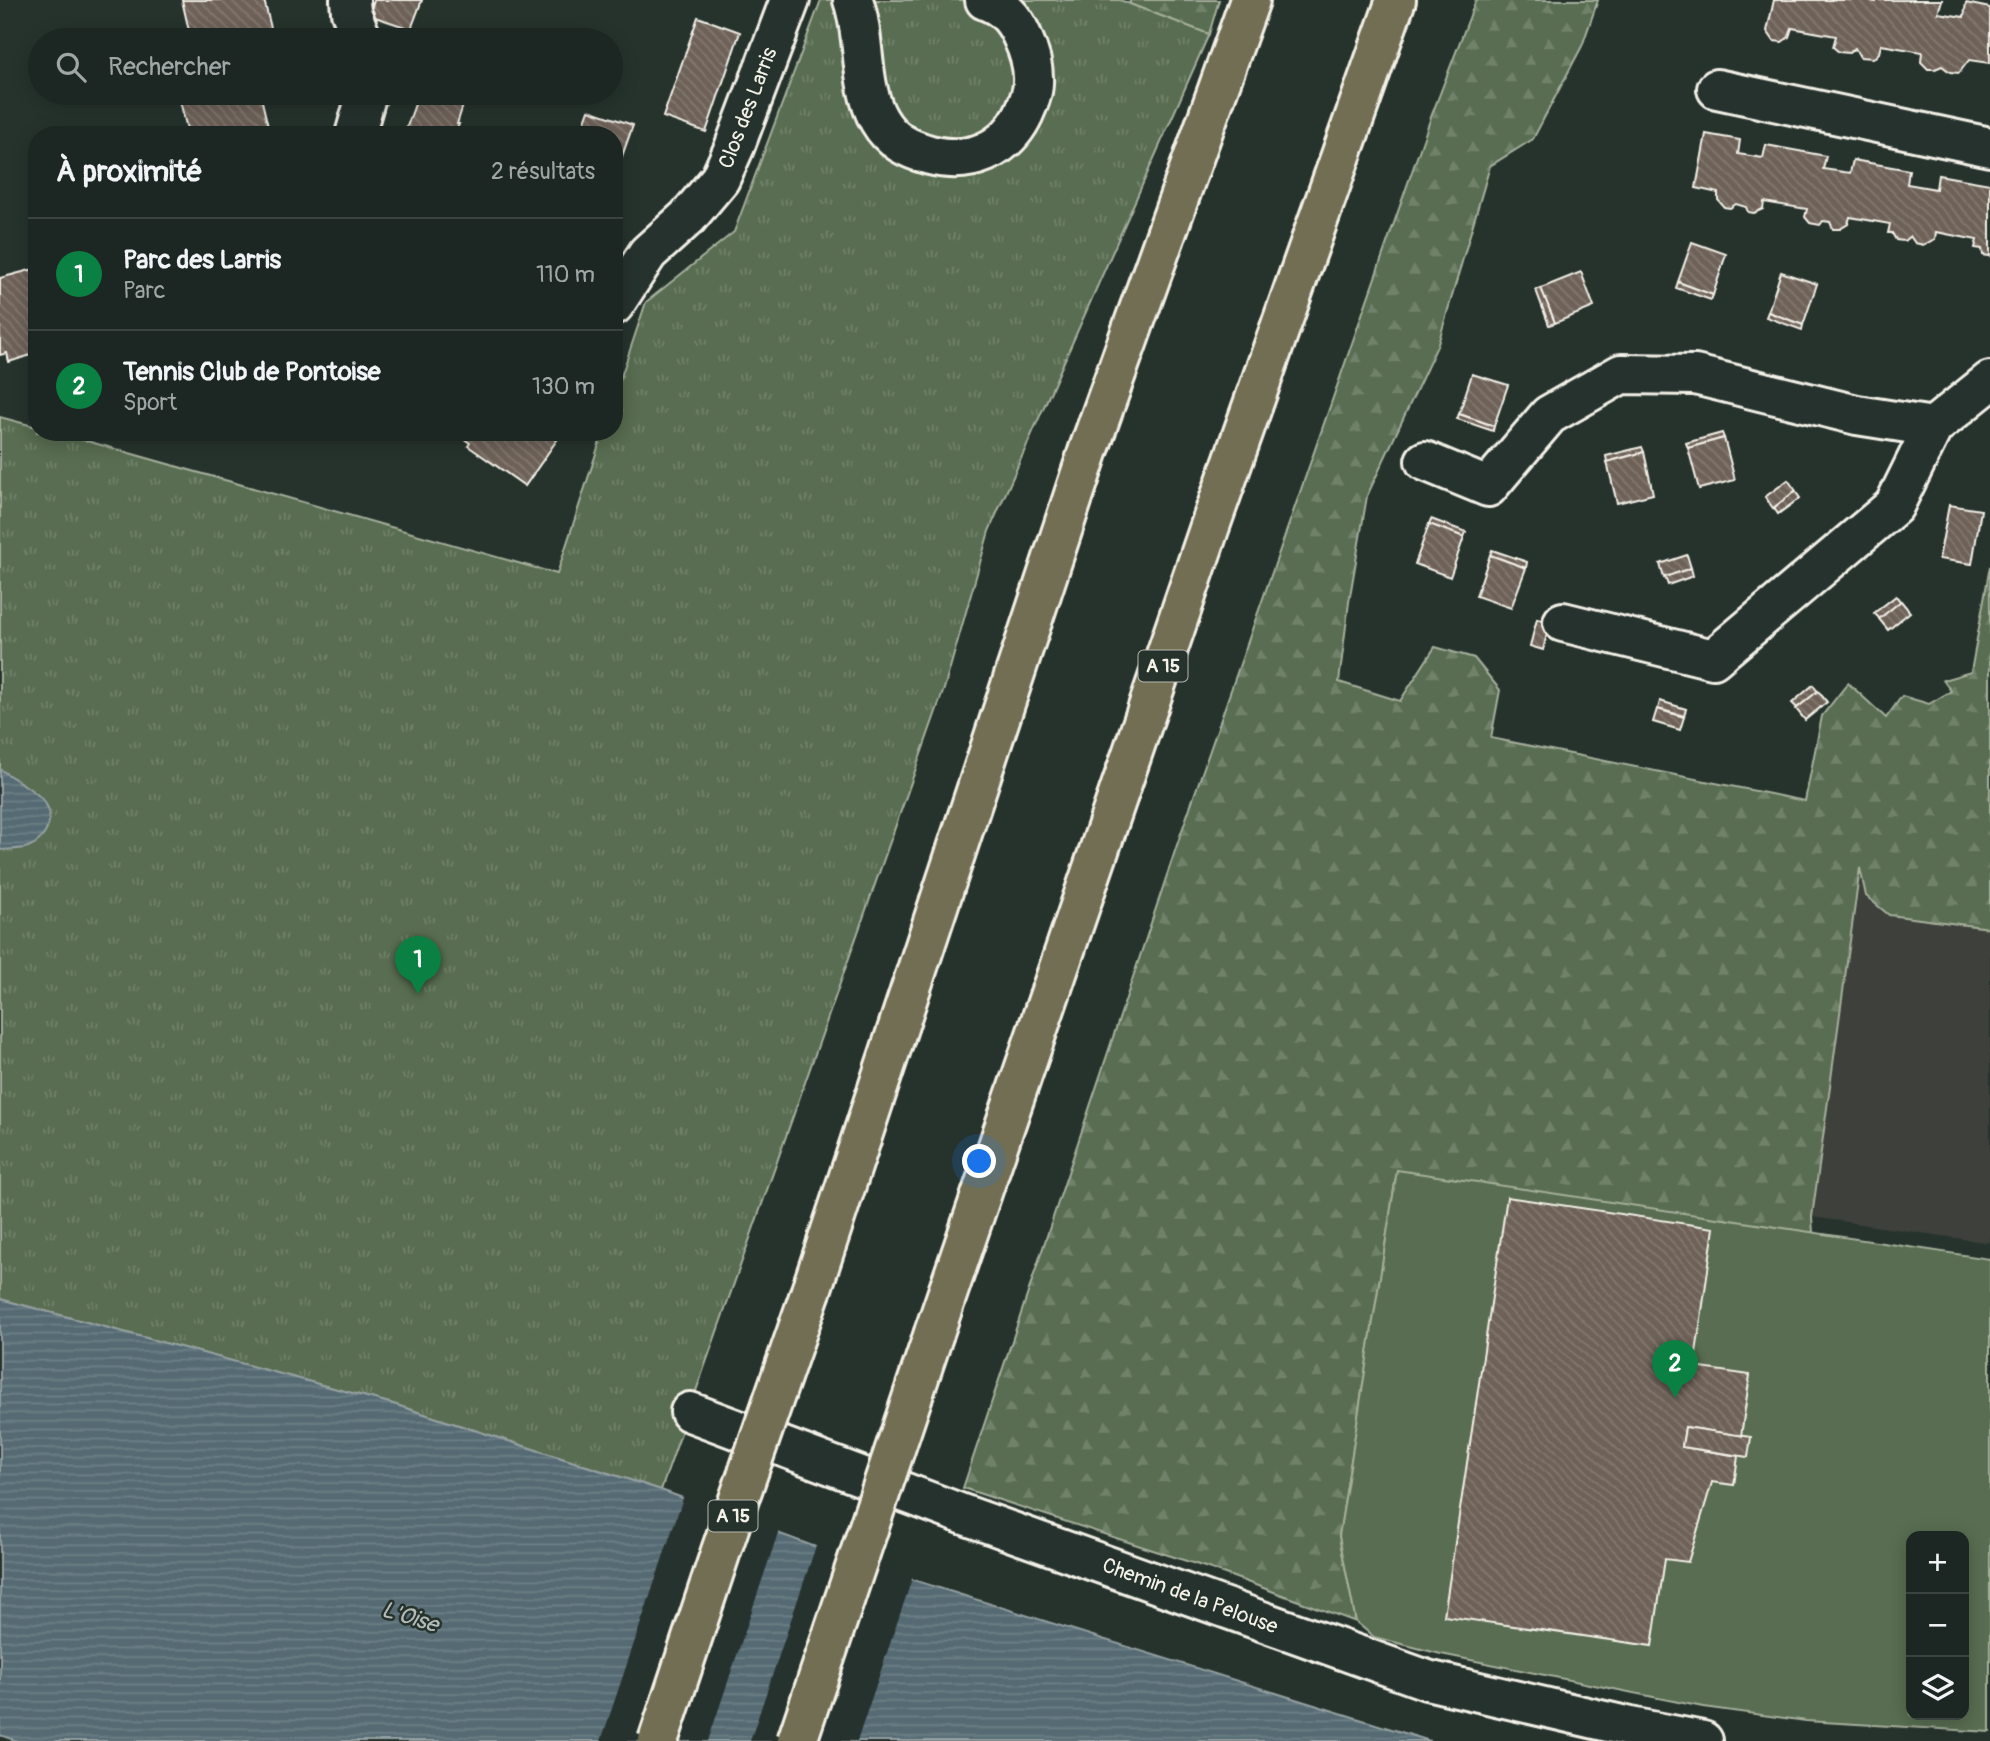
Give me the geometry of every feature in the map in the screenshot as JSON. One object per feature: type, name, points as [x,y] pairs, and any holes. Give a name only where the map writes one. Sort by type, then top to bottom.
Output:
[{"type":"highway","name":"A 15","points":[[658,1741],[811,1291],[1088,449],[1250,0]]},
{"type":"highway","name":"A 15","points":[[797,1741],[1205,542],[1396,0]]},
{"type":"street","points":[[350,0],[357,28]]},
{"type":"street","name":"Clos des Larris","points":[[623,291],[648,253],[688,217],[720,179],[790,0]]},
{"type":"street","points":[[853,0],[871,102],[878,119],[889,135],[902,145],[939,157],[960,159],[988,152],[1010,135],[1029,103],[1033,82],[1026,45],[1016,24],[1009,14],[985,0]]},
{"type":"street","points":[[1717,89],[1990,147]]},
{"type":"street","points":[[358,126],[364,105]]},
{"type":"street","points":[[1425,460],[1488,487],[1549,415],[1621,374],[1695,375],[1857,415],[1933,427]]},
{"type":"street","points":[[1563,622],[1713,659],[1894,506],[1933,427],[1990,382]]},
{"type":"street","name":"Chemin de la Pelouse","points":[[690,1412],[962,1514],[1427,1680],[1703,1741]]},
{"type":"shaded area","points":[[1990,566],[1990,1243],[1812,1217],[1861,865],[1902,696],[1929,704],[1951,691],[1943,680],[1971,672]]},
{"type":"green space","points":[[821,0],[1120,0],[1209,34],[989,531],[944,689],[661,1490],[393,1404],[0,1299],[0,417],[28,425],[28,441],[87,441],[557,574],[600,441],[623,441],[623,371],[646,302],[734,232]]},
{"type":"green space","points":[[1130,0],[1219,0],[1209,34],[1130,4]]},
{"type":"green space","points":[[1476,0],[1598,0],[1582,46],[1533,139],[1490,166],[1438,344],[1367,496],[1339,682],[1400,701],[1435,647],[1474,658],[1500,690],[1491,738],[1805,801],[1822,716],[1848,683],[1886,718],[1902,696],[1929,704],[1951,691],[1943,680],[1971,672],[1990,566],[1990,928],[1889,915],[1866,896],[1860,868],[1812,1217],[1813,1233],[1397,1171],[1339,1536],[1356,1622],[1214,1570],[963,1488],[1180,836],[1431,117]]},
{"type":"green space","points":[[1397,1170],[1990,1259],[1990,1732],[1806,1721],[1703,1707],[1441,1654],[1374,1637],[1356,1622],[1339,1536]]},
{"type":"water","points":[[0,769],[41,798],[49,811],[45,833],[35,844],[28,847],[0,850]]},
{"type":"water","name":"L'Oise","points":[[0,1299],[393,1404],[661,1490],[859,1563],[1430,1741],[17,1741],[0,1735]]},
{"type":"pier","points":[[684,1495],[779,1530],[708,1741],[601,1741]]},
{"type":"pier","points":[[817,1543],[913,1576],[857,1741],[750,1741]]},
{"type":"building","points":[[182,0],[264,0],[271,28],[188,28]]},
{"type":"building","points":[[374,0],[422,0],[411,28],[369,15]]},
{"type":"building","points":[[1774,0],[1942,0],[1938,13],[1964,17],[1966,3],[1990,8],[1990,63],[1969,60],[1959,73],[1950,72],[1942,66],[1928,69],[1921,62],[1922,52],[1881,45],[1874,58],[1860,57],[1855,48],[1849,53],[1839,52],[1833,47],[1836,36],[1792,28],[1789,37],[1782,42],[1774,41],[1767,31]]},
{"type":"building","points":[[698,17],[740,32],[706,132],[663,117]]},
{"type":"building","points":[[181,105],[263,105],[268,126],[186,126]]},
{"type":"building","points":[[415,105],[463,105],[458,126],[407,126]]},
{"type":"building","points":[[589,110],[633,125],[623,153],[623,126],[583,126]]},
{"type":"building","points":[[1706,134],[1740,140],[1738,154],[1763,158],[1766,145],[1826,156],[1823,169],[1850,173],[1853,160],[1909,170],[1907,184],[1936,189],[1938,175],[1990,184],[1990,256],[1983,255],[1982,249],[1975,248],[1977,240],[1936,232],[1935,239],[1924,245],[1915,243],[1910,236],[1904,241],[1896,240],[1892,233],[1888,233],[1890,224],[1850,217],[1848,224],[1840,229],[1833,229],[1830,222],[1823,221],[1820,225],[1810,223],[1805,217],[1807,209],[1764,202],[1763,209],[1754,213],[1736,204],[1730,208],[1724,207],[1718,200],[1718,193],[1696,188]]},
{"type":"building","points":[[1692,242],[1726,254],[1713,295],[1678,282]]},
{"type":"building","points":[[28,271],[28,356],[9,362],[7,353],[0,355],[0,278]]},
{"type":"building","points":[[1581,272],[1594,307],[1555,323],[1541,288]]},
{"type":"building","points":[[1781,272],[1817,284],[1803,325],[1768,312]]},
{"type":"building","points":[[1678,282],[1713,295],[1711,300],[1676,288]]},
{"type":"building","points":[[1541,288],[1555,323],[1549,325],[1536,290]]},
{"type":"building","points":[[1768,312],[1803,325],[1802,330],[1766,317]]},
{"type":"building","points":[[1472,374],[1508,385],[1494,426],[1459,414]]},
{"type":"building","points":[[1459,414],[1494,426],[1493,431],[1457,419]]},
{"type":"building","points":[[1722,433],[1724,438],[1688,448],[1686,443]]},
{"type":"building","points":[[1724,438],[1735,480],[1699,489],[1688,448]]},
{"type":"building","points":[[467,441],[556,441],[525,486],[468,446],[470,443]]},
{"type":"building","points":[[1642,447],[1644,452],[1607,462],[1606,456]]},
{"type":"building","points":[[1644,452],[1653,494],[1617,503],[1607,462]]},
{"type":"building","points":[[1788,480],[1796,491],[1773,508],[1765,497]]},
{"type":"building","points":[[1795,491],[1800,498],[1778,514],[1774,508]]},
{"type":"building","points":[[1949,505],[1981,510],[1972,564],[1939,559]]},
{"type":"building","points":[[1431,519],[1466,532],[1464,537],[1429,524]]},
{"type":"building","points":[[1429,524],[1464,537],[1450,577],[1415,564]]},
{"type":"building","points":[[1492,550],[1527,562],[1526,568],[1490,555]]},
{"type":"building","points":[[1490,555],[1526,568],[1511,608],[1476,596]]},
{"type":"building","points":[[1687,555],[1691,568],[1664,578],[1660,564]]},
{"type":"building","points":[[1691,568],[1693,576],[1668,585],[1665,577]]},
{"type":"building","points":[[1896,596],[1901,602],[1880,619],[1874,613]]},
{"type":"building","points":[[1901,601],[1910,612],[1888,630],[1879,619]]},
{"type":"building","points":[[1537,619],[1550,622],[1543,650],[1530,646]]},
{"type":"building","points":[[1813,685],[1818,692],[1797,708],[1792,703]]},
{"type":"building","points":[[1818,691],[1827,702],[1805,720],[1796,709]]},
{"type":"building","points":[[1660,701],[1686,709],[1684,716],[1658,709]]},
{"type":"building","points":[[1657,709],[1684,717],[1680,730],[1653,722]]},
{"type":"building","points":[[1507,1197],[1714,1228],[1694,1367],[1750,1375],[1741,1436],[1685,1427],[1682,1447],[1738,1456],[1734,1485],[1712,1482],[1688,1562],[1665,1559],[1652,1646],[1444,1616]]},
{"type":"building","points":[[1685,1427],[1751,1437],[1748,1457],[1682,1447]]},
{"type":"place","name":"Parc des Larris","points":[[418,994]]},
{"type":"place","name":"Tennis Club de Pontoise","points":[[1675,1398]]}]
